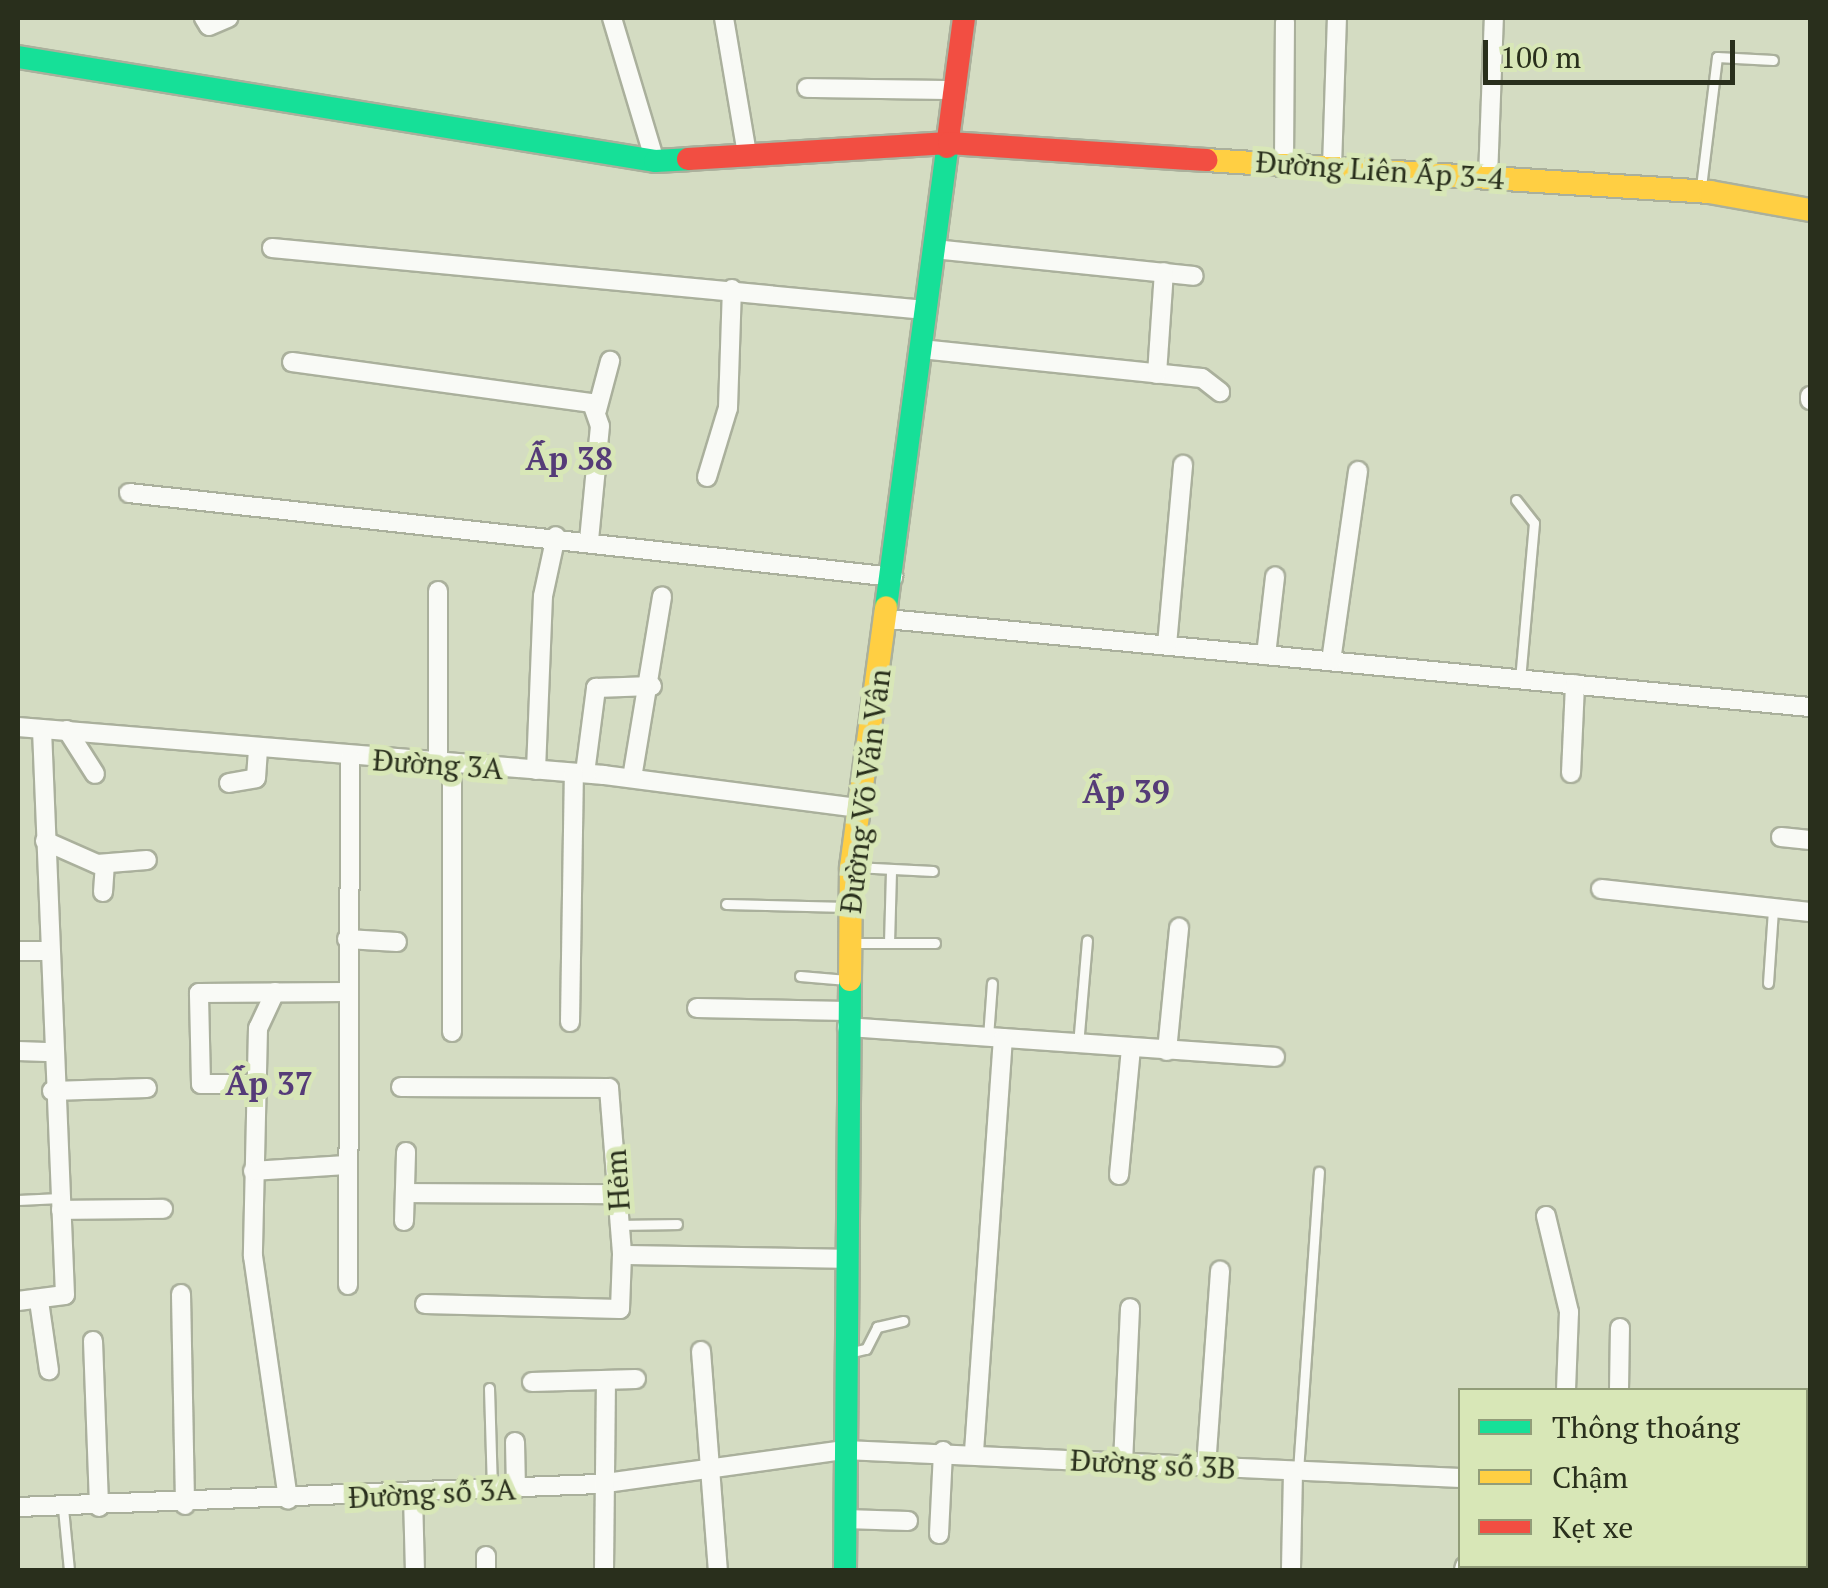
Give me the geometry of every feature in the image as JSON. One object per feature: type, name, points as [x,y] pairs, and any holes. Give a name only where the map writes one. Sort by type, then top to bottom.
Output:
[{"type":"street","points":[[204,18],[209,26],[228,18]]},
{"type":"street","points":[[612,18],[655,160]]},
{"type":"street","points":[[724,18],[747,154]]},
{"type":"street","name":"Đường Võ Văn Vân","points":[[846,1570],[851,867],[893,578],[964,18]]},
{"type":"street","points":[[1332,167],[1337,18]]},
{"type":"street","points":[[1488,178],[1494,18]]},
{"type":"street","points":[[1284,22],[1284,162]]},
{"type":"street","name":"Đường Liên Ấp 3-4","points":[[18,57],[655,160],[949,143],[1701,192],[1810,210]]},
{"type":"street","points":[[806,88],[955,90]]},
{"type":"street","points":[[272,248],[925,310]]},
{"type":"street","points":[[934,249],[1194,276]]},
{"type":"street","points":[[1157,374],[1164,272]]},
{"type":"street","points":[[707,478],[728,408],[732,289]]},
{"type":"street","points":[[921,349],[1202,378],[1220,392]]},
{"type":"street","points":[[589,540],[596,410],[610,361]]},
{"type":"street","points":[[292,362],[570,398],[596,410]]},
{"type":"street","points":[[1167,645],[1184,465]]},
{"type":"street","points":[[1331,661],[1358,471]]},
{"type":"street","points":[[129,493],[556,536],[893,578]]},
{"type":"street","points":[[536,770],[543,596],[556,536]]},
{"type":"street","points":[[1266,654],[1276,576]]},
{"type":"street","points":[[438,591],[452,1032]]},
{"type":"street","points":[[632,778],[652,686],[662,596]]},
{"type":"street","points":[[887,619],[1810,707]]},
{"type":"street","points":[[1570,774],[1575,684]]},
{"type":"street","points":[[570,1022],[580,773],[596,688],[652,686]]},
{"type":"street","name":"Đường 3A","points":[[18,727],[445,767],[632,778],[858,808]]},
{"type":"street","points":[[18,1301],[65,1295],[52,1090],[42,728]]},
{"type":"street","points":[[67,730],[95,774]]},
{"type":"street","points":[[229,784],[256,778],[258,749]]},
{"type":"street","points":[[348,1285],[346,992],[350,758]]},
{"type":"street","points":[[1781,837],[1810,840]]},
{"type":"street","points":[[45,842],[69,859],[104,864],[147,860]]},
{"type":"street","points":[[102,892],[104,864]]},
{"type":"street","points":[[1601,889],[1810,912]]},
{"type":"street","points":[[1167,1050],[1178,928]]},
{"type":"street","points":[[347,938],[398,942]]},
{"type":"street","points":[[18,951],[49,952]]},
{"type":"street","points":[[275,992],[258,1028],[253,1256],[288,1499]]},
{"type":"street","points":[[256,1084],[201,1084],[199,994],[346,992]]},
{"type":"street","points":[[697,1008],[847,1019],[1078,1045],[1275,1057]]},
{"type":"street","points":[[974,1452],[996,1037]]},
{"type":"street","points":[[1119,1175],[1131,1048]]},
{"type":"street","points":[[18,1051],[53,1052]]},
{"type":"street","name":"Hẻm","points":[[401,1087],[608,1088],[622,1255],[846,1259]]},
{"type":"street","points":[[52,1090],[147,1088]]},
{"type":"street","points":[[404,1222],[406,1152]]},
{"type":"street","points":[[254,1171],[346,1165]]},
{"type":"street","points":[[406,1193],[616,1194]]},
{"type":"street","points":[[61,1204],[162,1209]]},
{"type":"street","points":[[1546,1216],[1570,1312],[1566,1388]]},
{"type":"street","points":[[425,1304],[620,1309],[622,1255]]},
{"type":"street","points":[[1206,1467],[1220,1270]]},
{"type":"street","points":[[181,1294],[185,1505]]},
{"type":"street","points":[[39,1301],[50,1370]]},
{"type":"street","points":[[1124,1464],[1130,1308]]},
{"type":"street","points":[[1619,1388],[1620,1328]]},
{"type":"street","points":[[93,1341],[99,1507]]},
{"type":"street","points":[[700,1351],[702,1457],[715,1470],[718,1570]]},
{"type":"street","points":[[532,1382],[636,1379]]},
{"type":"street","points":[[604,1570],[599,1484],[606,1380]]},
{"type":"street","points":[[515,1442],[516,1490]]},
{"type":"street","name":"Đường số 3B","points":[[845,1450],[974,1452],[1124,1464],[1458,1478]]},
{"type":"street","name":"Đường số 3A","points":[[18,1507],[185,1505],[516,1490],[715,1470],[845,1450]]},
{"type":"street","points":[[939,1534],[943,1451]]},
{"type":"street","points":[[1290,1568],[1296,1471]]},
{"type":"street","points":[[412,1496],[415,1570]]},
{"type":"street","points":[[845,1519],[908,1521]]},
{"type":"lane","points":[[1701,192],[1717,57],[1773,60]]},
{"type":"lane","points":[[1516,500],[1534,523],[1520,679]]},
{"type":"lane","points":[[851,867],[933,872]]},
{"type":"lane","points":[[890,943],[891,870]]},
{"type":"lane","points":[[726,904],[850,907]]},
{"type":"lane","points":[[1768,983],[1773,906]]},
{"type":"lane","points":[[1078,1045],[1086,940]]},
{"type":"lane","points":[[849,943],[936,943]]},
{"type":"lane","points":[[800,976],[848,980]]},
{"type":"lane","points":[[992,983],[996,1037]]},
{"type":"lane","points":[[1296,1471],[1319,1172]]},
{"type":"lane","points":[[18,1200],[61,1204]]},
{"type":"lane","points":[[620,1225],[677,1224]]},
{"type":"lane","points":[[846,1353],[866,1349],[877,1327],[903,1321]]},
{"type":"lane","points":[[490,1388],[492,1491]]},
{"type":"lane","points":[[64,1508],[69,1570]]},
{"type":"traffic: fast","points":[[18,57],[655,161],[688,159]]},
{"type":"traffic: fast","points":[[886,607],[947,147]]},
{"type":"traffic: fast","points":[[845,1570],[850,980]]},
{"type":"traffic: slow","points":[[1206,160],[1710,192],[1810,210]]},
{"type":"traffic: slow","points":[[850,980],[851,867],[886,607]]},
{"type":"traffic: jam","points":[[947,147],[964,18]]},
{"type":"traffic: jam","points":[[688,159],[949,143],[1206,160]]},
{"type":"district","name":"Ấp 38","points":[[569,458]]},
{"type":"district","name":"Ấp 39","points":[[1126,791]]},
{"type":"district","name":"Ấp 37","points":[[269,1083]]}]
